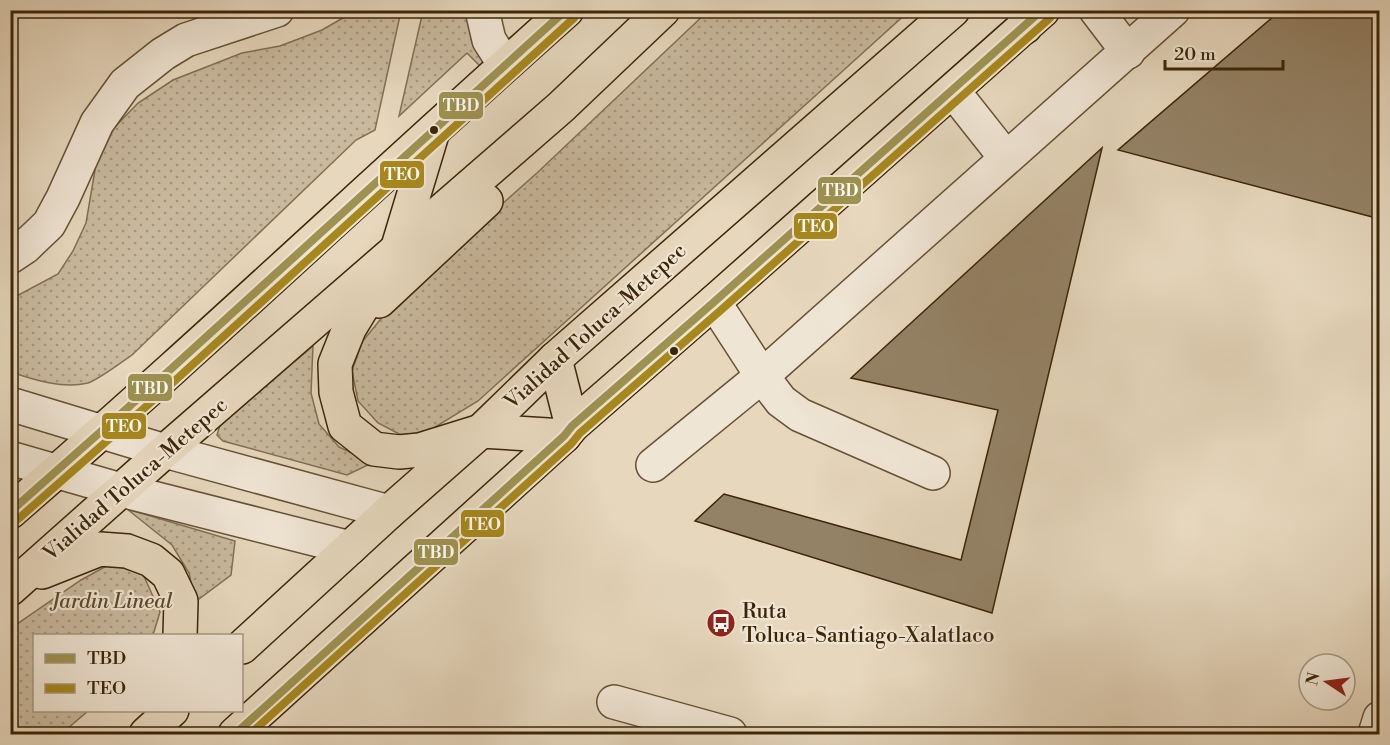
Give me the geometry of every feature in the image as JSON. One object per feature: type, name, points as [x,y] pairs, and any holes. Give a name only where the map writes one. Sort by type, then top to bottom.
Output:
[{"type":"main road","points":[[10,512],[567,10]]},
{"type":"main road","name":"Vialidad Toluca-Metepec","points":[[16,584],[165,451],[561,107],[663,10]]},
{"type":"main road","name":"Vialidad Toluca-Metepec","points":[[243,646],[481,431],[555,359],[953,10]]},
{"type":"main road","points":[[235,735],[568,431],[953,91],[1031,16]]},
{"type":"main road","points":[[349,329],[486,201],[561,107]]},
{"type":"main road","points":[[433,130],[397,250],[349,329],[336,364],[336,392],[345,426],[374,449],[399,452],[420,450],[481,431],[568,431]]},
{"type":"main road","points":[[555,359],[568,431]]},
{"type":"main road","points":[[16,584],[100,549],[127,551],[152,560],[168,574],[182,602],[180,634]]},
{"type":"main road","points":[[144,735],[151,712]]},
{"type":"main road","points":[[144,735],[171,712]]},
{"type":"street","points":[[10,257],[25,247],[50,224],[97,123],[125,84],[163,54],[186,40],[277,10]]},
{"type":"street","points":[[482,10],[489,40],[505,65]]},
{"type":"street","points":[[1096,10],[1128,52]]},
{"type":"street","points":[[653,465],[762,376],[1173,10]]},
{"type":"street","points":[[953,91],[1006,158]]},
{"type":"street","points":[[714,302],[762,376],[781,400],[800,415],[933,473]]},
{"type":"street","points":[[10,404],[165,451],[389,512]]},
{"type":"street","points":[[10,458],[121,490],[350,548]]},
{"type":"street","points":[[614,702],[730,735]]},
{"type":"street","points":[[1375,735],[1380,718]]},
{"type":"green space","points":[[355,11],[401,11],[375,130],[356,140],[132,355],[98,378],[88,383],[69,385],[39,381],[11,372],[11,299],[58,274],[73,251],[86,223],[96,164],[114,128],[138,103],[173,80],[242,53],[280,46],[322,30]]},
{"type":"green space","points":[[423,11],[481,11],[487,61],[480,66],[467,53],[399,116]]},
{"type":"green space","points":[[708,11],[909,11],[478,401],[427,432],[401,435],[378,423],[358,401],[352,371],[362,342],[401,294],[538,172]]},
{"type":"green space","points":[[313,346],[311,393],[319,424],[339,447],[372,463],[347,475],[223,441],[217,435],[220,425]]},
{"type":"green space","points":[[127,509],[235,541],[231,575],[195,602],[189,573],[172,545]]},
{"type":"green space","name":"Jardin Lineal","points":[[110,564],[143,574],[160,612],[153,634],[33,634],[33,712],[87,712],[61,734],[11,734],[10,629],[81,580]]},
{"type":"building","points":[[1281,10],[1380,10],[1380,219],[1118,150]]},
{"type":"building","points":[[1102,148],[992,613],[695,521],[724,494],[961,560],[998,410],[851,378]]},
{"type":"transit line","name":"TBD","points":[[10,512],[566,10]]},
{"type":"transit line","name":"TBD","points":[[235,734],[564,436],[572,426],[1042,10]]},
{"type":"transit line","name":"TEO","points":[[17,520],[158,396],[574,18]]},
{"type":"transit line","name":"TEO","points":[[250,734],[571,444],[580,433],[1050,18]]},
{"type":"place","name":"Ruta Toluca-Santiago-Xalatlaco","points":[[721,623]]}]
